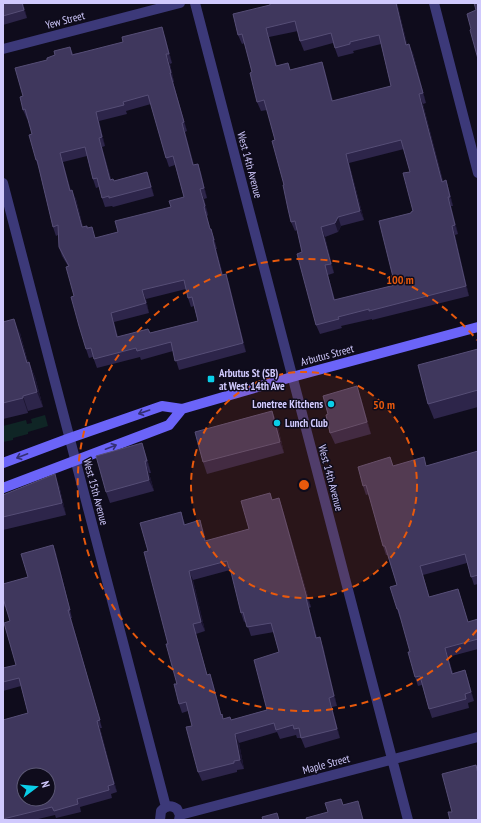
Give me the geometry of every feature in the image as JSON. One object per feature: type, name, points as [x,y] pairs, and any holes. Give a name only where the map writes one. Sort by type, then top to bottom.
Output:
[{"type":"main road","name":"Arbutus Street","points":[[3,463],[162,406],[182,409],[292,377],[478,327]]},
{"type":"main road","points":[[3,488],[170,425],[182,409]]},
{"type":"street","name":"Yew Street","points":[[3,49],[180,3]]},
{"type":"street","name":"West 14th Avenue","points":[[195,3],[408,820]]},
{"type":"street","points":[[434,3],[478,173]]},
{"type":"street","name":"West 15th Avenue","points":[[3,183],[166,807]]},
{"type":"street","name":"Maple Street","points":[[180,818],[392,759],[478,737]]},
{"type":"street","points":[[160,820],[161,811],[166,807],[175,808],[180,818]]},
{"type":"green space","points":[[45,415],[48,426],[13,438],[13,440],[3,442],[3,426],[26,420],[27,424],[32,423],[31,419]]},
{"type":"building","points":[[3,3],[22,3],[24,10],[3,16]]},
{"type":"building","points":[[270,3],[396,3],[406,45],[409,44],[423,93],[419,94],[442,182],[446,180],[450,197],[448,197],[455,225],[452,226],[466,286],[369,311],[369,309],[338,317],[339,319],[316,325],[297,254],[302,252],[295,221],[291,222],[284,185],[272,141],[275,140],[264,100],[257,102],[250,73],[252,72],[242,34],[238,35],[233,14],[270,5]],"holes":[[[295,21],[300,41],[331,33],[335,48],[350,44],[350,42],[379,35],[391,86],[332,101],[322,62],[290,70],[288,63],[276,66],[266,28]],[[401,140],[410,172],[403,173],[413,211],[411,213],[379,221],[395,285],[334,300],[325,265],[331,264],[321,227],[335,223],[338,217],[360,211],[346,154]]]},
{"type":"building","points":[[474,3],[478,3],[478,59],[467,14],[476,10]]},
{"type":"building","points":[[162,27],[169,54],[166,54],[170,73],[184,122],[182,123],[193,165],[198,164],[204,188],[200,189],[204,207],[214,240],[222,275],[226,274],[243,343],[175,361],[171,342],[137,351],[136,348],[94,359],[91,348],[86,349],[71,297],[74,296],[66,267],[69,266],[59,247],[58,225],[53,227],[37,160],[29,135],[32,134],[25,109],[23,110],[20,97],[23,96],[15,68],[47,60],[47,58],[55,55],[54,51],[70,47],[72,55],[123,42],[122,37]],"holes":[[[148,95],[166,158],[173,156],[184,197],[169,201],[171,207],[115,221],[118,232],[95,238],[92,227],[82,227],[72,190],[70,191],[60,153],[85,147],[93,179],[97,178],[102,198],[109,196],[109,198],[151,187],[147,172],[114,181],[113,179],[110,180],[99,138],[102,137],[96,112],[124,105],[123,102]],[[184,280],[188,298],[192,297],[198,321],[150,333],[148,329],[117,337],[111,313],[146,303],[142,290]]]},
{"type":"building","points":[[14,319],[27,363],[29,362],[37,392],[23,396],[23,398],[3,403],[3,322]]},
{"type":"building","points":[[478,349],[478,390],[428,404],[418,365]]},
{"type":"building","points":[[357,386],[367,422],[330,433],[326,415],[328,414],[323,396]]},
{"type":"building","points":[[272,411],[280,442],[203,462],[195,432]]},
{"type":"building","points":[[142,443],[147,461],[145,461],[149,480],[106,492],[96,456]]},
{"type":"building","points":[[478,451],[478,575],[471,577],[465,554],[420,566],[429,597],[458,589],[468,622],[478,619],[478,639],[445,648],[452,674],[465,670],[471,692],[465,694],[466,699],[429,709],[420,676],[415,677],[408,652],[410,652],[390,587],[397,585],[385,546],[383,546],[366,485],[363,486],[358,467],[390,457],[393,466],[424,457],[426,466]]},
{"type":"building","points":[[55,474],[62,503],[3,517],[3,495]]},
{"type":"building","points":[[270,493],[272,500],[279,498],[307,598],[316,638],[320,637],[334,696],[329,698],[337,729],[301,738],[299,728],[294,729],[293,725],[276,730],[274,723],[235,734],[240,760],[234,761],[234,763],[198,772],[186,727],[192,726],[186,702],[179,704],[174,684],[177,684],[144,552],[148,551],[140,523],[181,512],[184,525],[200,520],[205,541],[249,529],[241,501]],"holes":[[[227,561],[241,613],[243,612],[247,627],[271,623],[279,652],[254,660],[267,710],[231,720],[230,717],[223,719],[210,674],[207,675],[193,624],[201,622],[189,571]]]},
{"type":"building","points":[[53,545],[70,610],[68,610],[100,720],[97,721],[114,784],[108,786],[109,790],[77,799],[78,804],[54,811],[52,807],[3,819],[3,720],[28,713],[19,678],[3,682],[3,668],[16,665],[4,623],[10,621],[3,598],[3,584],[28,577],[21,554]]},
{"type":"building","points":[[476,765],[478,774],[478,820],[450,820],[448,812],[452,812],[442,774]]},
{"type":"building","points":[[341,799],[343,805],[358,801],[363,820],[307,820],[306,818],[328,812],[325,803]]},
{"type":"building","points":[[277,813],[279,820],[263,820],[262,817]]},
{"type":"place","name":"Arbutus St (SB) at West 14th Ave","points":[[211,379]]},
{"type":"place","name":"Lonetree Kitchens","points":[[331,404]]},
{"type":"place","name":"Lunch Club","points":[[277,423]]}]
